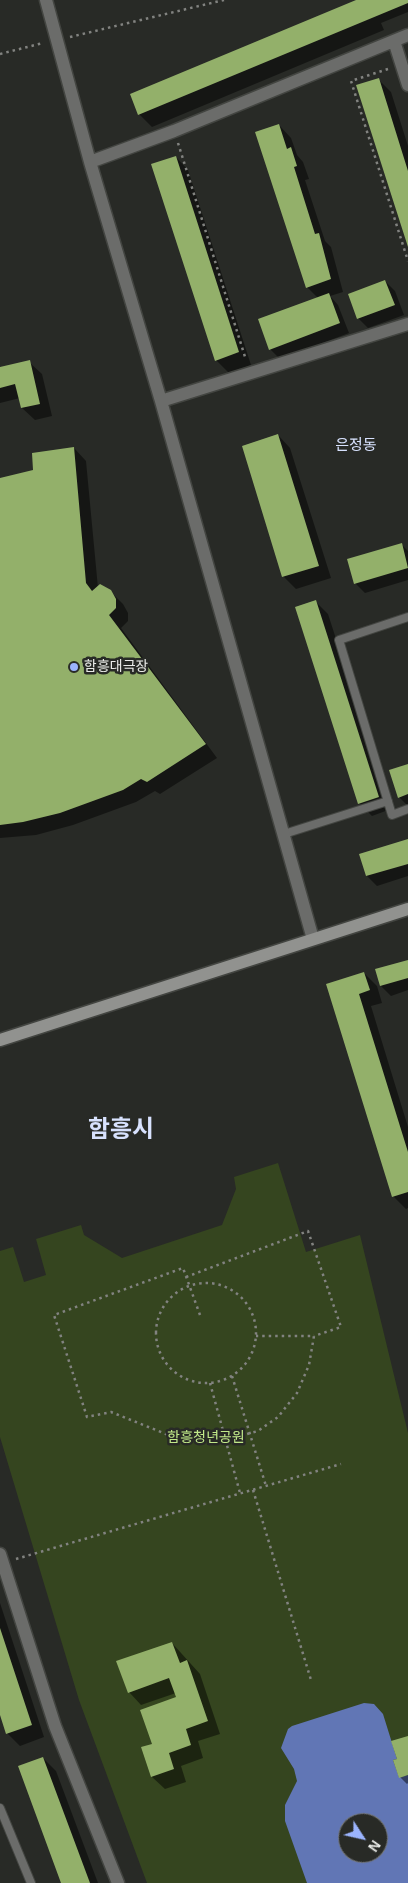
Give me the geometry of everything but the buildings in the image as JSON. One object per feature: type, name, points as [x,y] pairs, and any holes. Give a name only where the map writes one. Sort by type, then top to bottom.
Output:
[{"type":"street","points":[[46,0],[90,162],[161,402],[313,939]]},
{"type":"street","points":[[90,162],[174,131],[408,35]]},
{"type":"street","points":[[394,41],[408,85]]},
{"type":"street","points":[[161,402],[408,324]]},
{"type":"street","points":[[0,1040],[408,909]]},
{"type":"street","points":[[1,1558],[55,1726],[118,1883]]},
{"type":"lane","points":[[408,617],[339,640],[392,815],[408,809]]},
{"type":"lane","points":[[284,834],[388,801]]},
{"type":"lane","points":[[0,1808],[31,1883]]},
{"type":"path","points":[[0,54],[224,0]]},
{"type":"path","points":[[402,65],[351,81],[408,261]]},
{"type":"path","points":[[174,131],[250,373]]},
{"type":"path","points":[[186,1277],[308,1231],[341,1327],[314,1336],[256,1336]]},
{"type":"path","points":[[200,1315],[183,1268],[54,1315],[87,1417],[111,1412],[181,1440],[198,1442],[225,1440],[258,1431],[278,1416],[297,1392],[309,1365],[314,1336]]},
{"type":"path","points":[[205,1284],[221,1285],[239,1295],[252,1312],[256,1336],[248,1362],[232,1376],[210,1383],[192,1381],[174,1371],[161,1355],[158,1345],[157,1324],[165,1305],[172,1297],[190,1286],[205,1284]]},
{"type":"path","points":[[232,1376],[266,1486]]},
{"type":"path","points":[[210,1383],[240,1493]]},
{"type":"path","points":[[1,1558],[253,1490],[341,1464]]},
{"type":"path","points":[[253,1490],[311,1680]]},
{"type":"green space","name":"함흥청년공원","points":[[278,1163],[306,1252],[360,1235],[408,1433],[408,1883],[147,1883],[79,1700],[0,1437],[0,1251],[13,1247],[24,1282],[46,1275],[36,1239],[81,1225],[84,1235],[122,1258],[222,1225],[236,1189],[234,1177]]},
{"type":"water","points":[[364,1703],[374,1704],[383,1714],[397,1759],[393,1760],[399,1777],[408,1775],[408,1883],[307,1883],[285,1821],[285,1805],[297,1781],[294,1769],[281,1748],[288,1729],[292,1726]]},
{"type":"place","name":"함흥대극장","points":[[74,667]]},
{"type":"district","name":"은정동","points":[[356,446]]},
{"type":"district","name":"함흥시","points":[[121,1130]]}]
